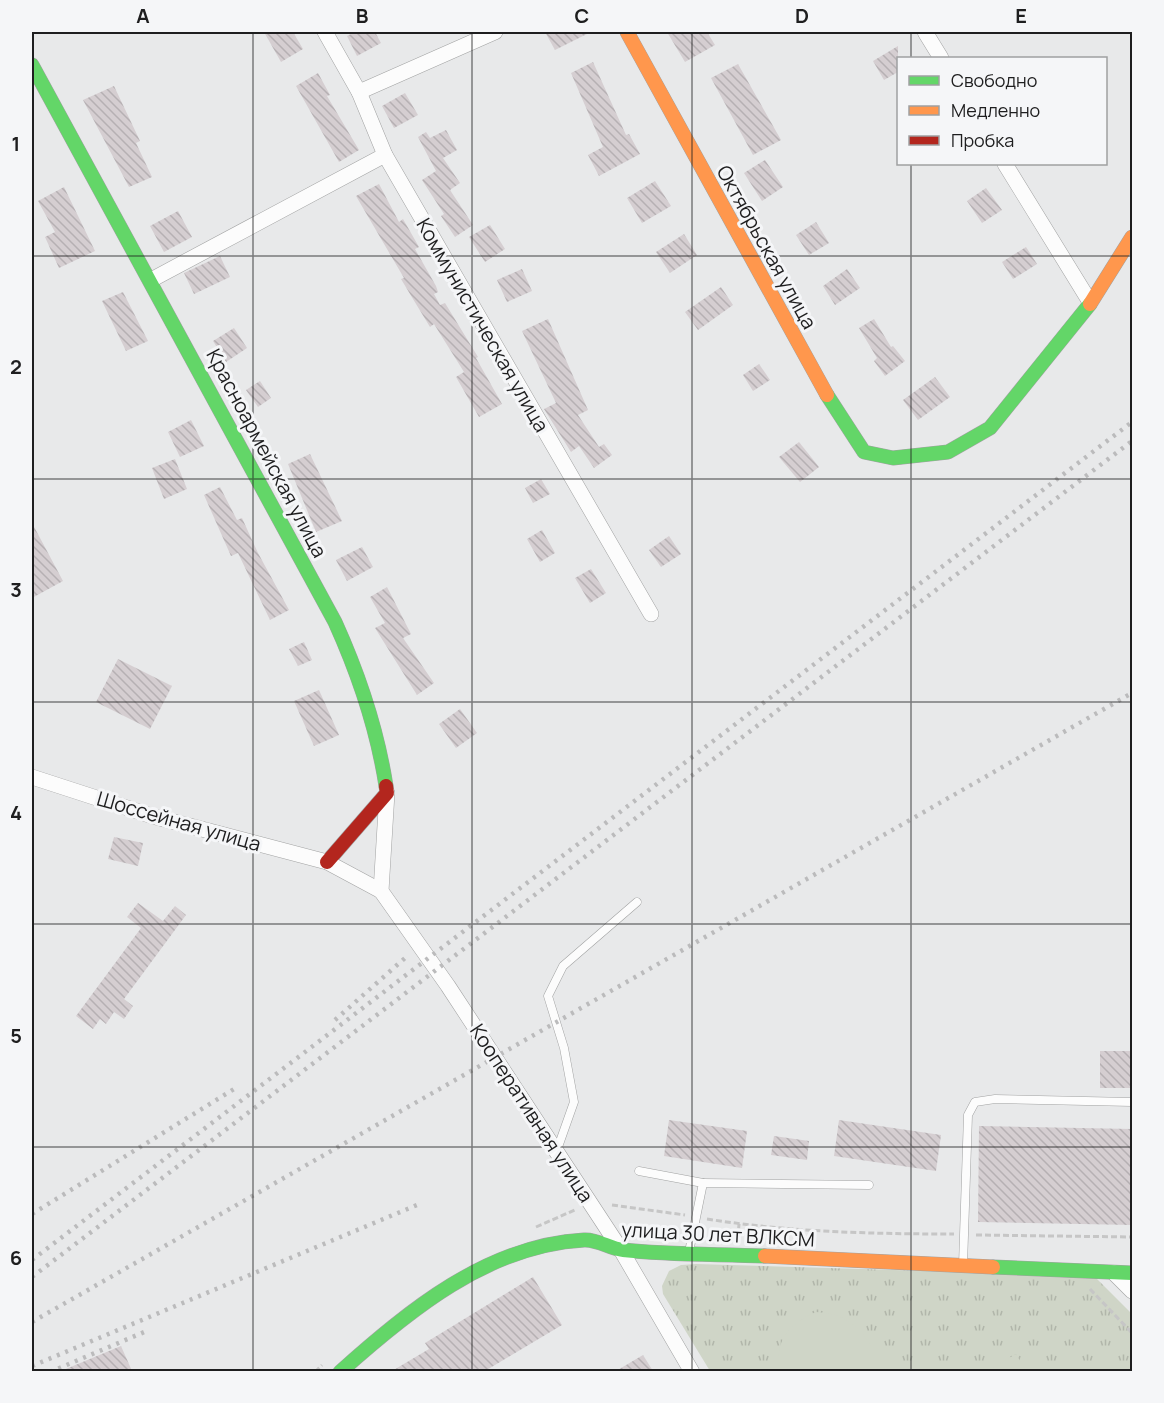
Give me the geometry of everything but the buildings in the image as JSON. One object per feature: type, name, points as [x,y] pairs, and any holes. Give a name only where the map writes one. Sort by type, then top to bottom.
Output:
[{"type":"street","name":"Коммунистическая улица","points":[[325,32],[359,92],[385,155],[651,614]]},
{"type":"street","points":[[359,92],[495,32]]},
{"type":"street","name":"Октябрьская улица","points":[[627,32],[833,406],[864,452],[893,458],[948,452],[990,428],[1079,320],[1132,237]]},
{"type":"street","points":[[925,32],[940,57]]},
{"type":"street","name":"Красноармейская улица","points":[[32,65],[341,632],[366,691],[378,729],[387,793]]},
{"type":"street","points":[[151,280],[385,155]]},
{"type":"street","points":[[1006,165],[1090,302]]},
{"type":"street","name":"Шоссейная улица","points":[[32,777],[152,816],[327,862]]},
{"type":"street","points":[[327,862],[387,793]]},
{"type":"street","points":[[381,891],[387,793]]},
{"type":"street","name":"Кооперативная улица","points":[[327,862],[381,891],[443,978],[621,1250],[692,1371]]},
{"type":"street","name":"улица 30 лет ВЛКСМ","points":[[340,1371],[397,1322],[448,1288],[498,1260],[547,1244],[589,1240],[621,1250],[1132,1273]]},
{"type":"street","points":[[1114,1273],[1132,1291]]},
{"type":"lane","points":[[556,1151],[574,1102],[564,1048],[548,996],[563,966],[637,902]]},
{"type":"lane","points":[[963,1266],[968,1115],[975,1102],[995,1099],[1132,1102]]},
{"type":"lane","points":[[639,1171],[703,1183],[869,1185]]},
{"type":"lane","points":[[689,1253],[703,1183]]},
{"type":"green space","points":[[681,1265],[1094,1276],[1132,1314],[1132,1371],[710,1371],[663,1294],[662,1286],[669,1271]]},
{"type":"green space","points":[[816,1312],[830,1314],[851,1323],[866,1339],[886,1371],[782,1371],[779,1361],[781,1343],[791,1328]]},
{"type":"green space","points":[[1016,1354],[1026,1371],[987,1371]]},
{"type":"railway","points":[[32,1260],[1132,422]]},
{"type":"railway","points":[[32,1277],[1132,441]]},
{"type":"railway","points":[[32,1322],[1132,693]]},
{"type":"railway","points":[[335,1020],[405,958]]},
{"type":"railway","points":[[32,1214],[234,1089]]},
{"type":"railway","points":[[32,1366],[417,1205]]},
{"type":"railway","points":[[50,1372],[149,1330]]},
{"type":"traffic: fast","points":[[32,65],[335,622],[366,702],[378,743],[386,786]]},
{"type":"traffic: fast","points":[[827,395],[864,452],[893,458],[948,452],[990,428],[1090,304]]},
{"type":"traffic: fast","points":[[340,1372],[393,1326],[422,1305],[452,1285],[515,1254],[549,1245],[589,1240],[618,1249],[641,1252],[765,1256]]},
{"type":"traffic: fast","points":[[993,1267],[1132,1273]]},
{"type":"traffic: slow","points":[[627,32],[827,395]]},
{"type":"traffic: slow","points":[[1090,304],[1132,237]]},
{"type":"traffic: slow","points":[[765,1256],[993,1267]]},
{"type":"traffic: jam","points":[[327,862],[387,793],[386,786]]}]
